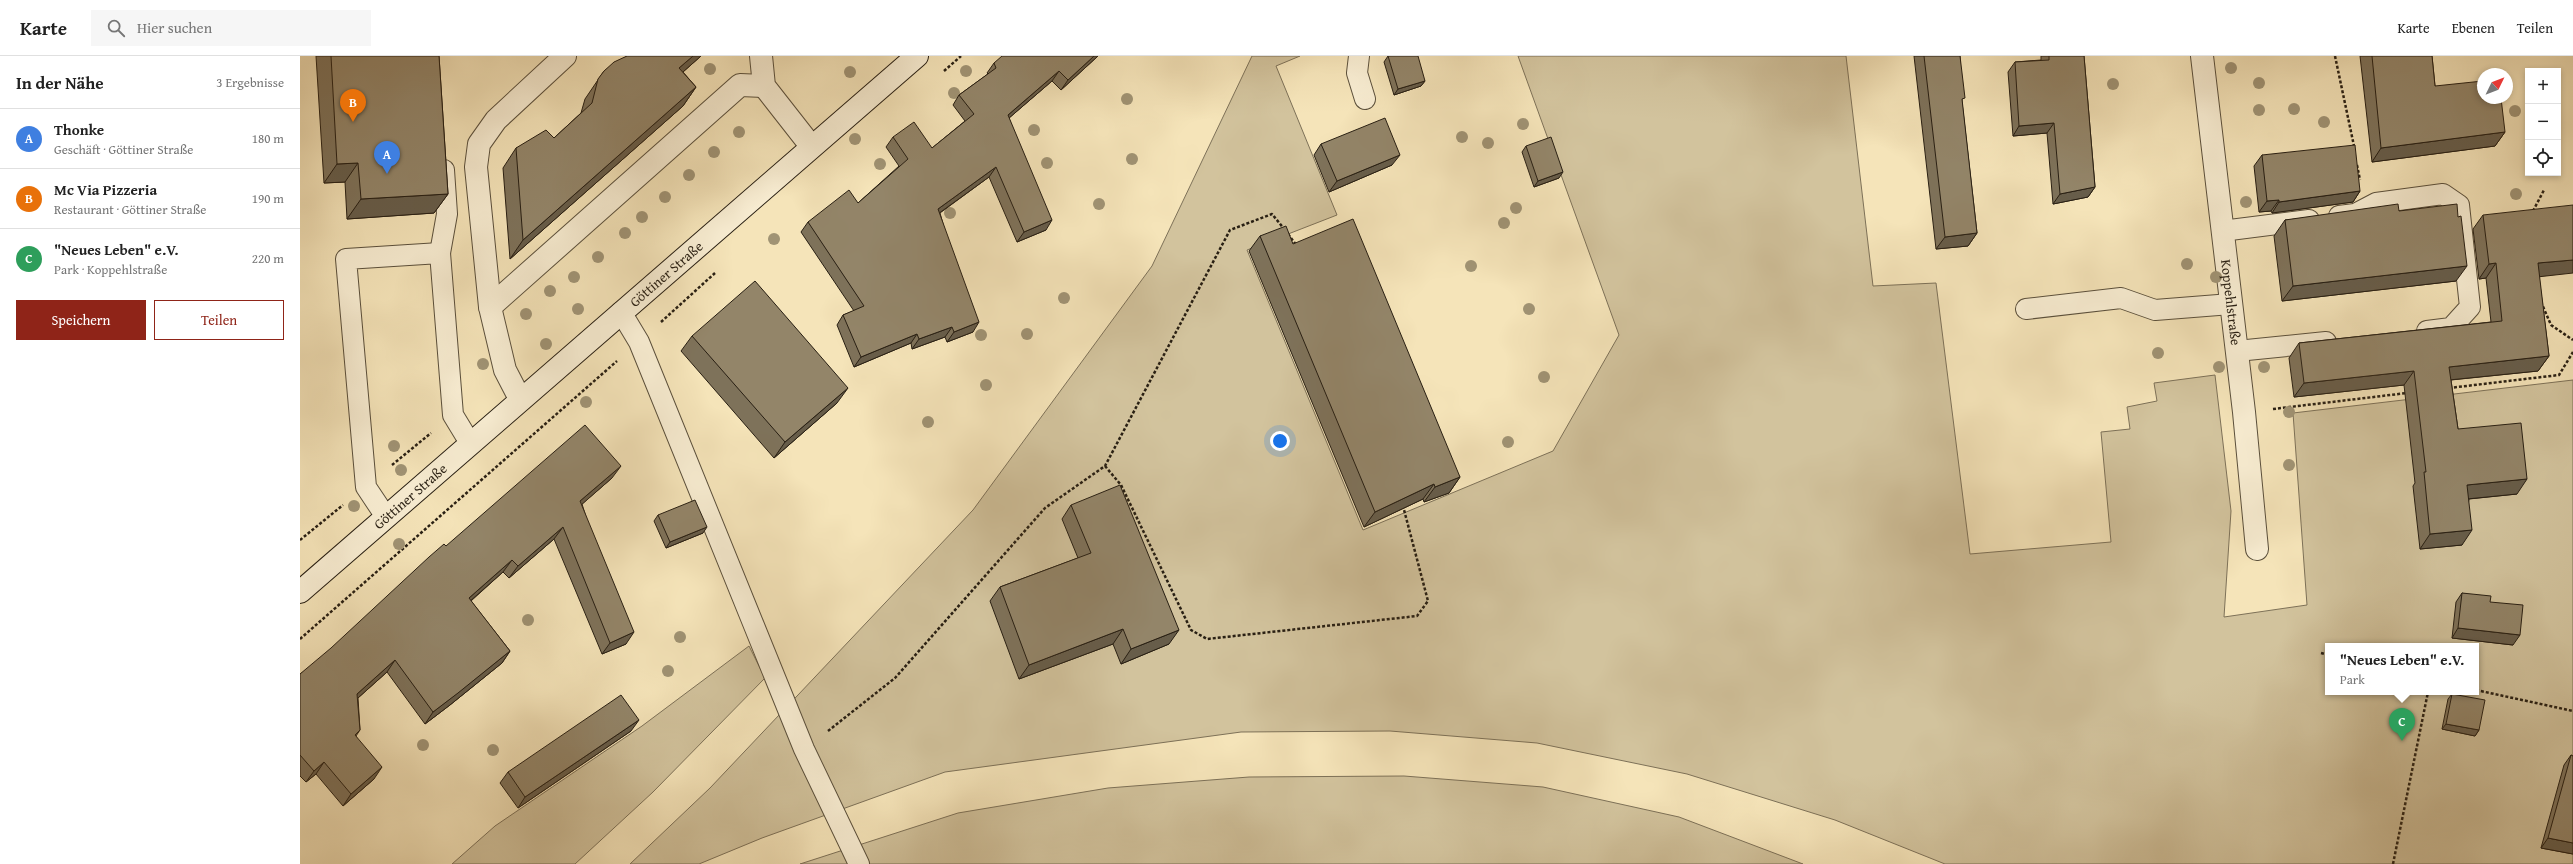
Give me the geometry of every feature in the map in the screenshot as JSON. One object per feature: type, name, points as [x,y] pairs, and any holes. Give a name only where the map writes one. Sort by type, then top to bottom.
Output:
[{"type":"street","points":[[520,399],[505,370],[490,307],[476,167],[480,144],[496,120],[565,56]]},
{"type":"street","points":[[761,56],[764,86],[811,146]]},
{"type":"street","name":"Göttiner Straße","points":[[300,592],[811,146],[917,56]]},
{"type":"street","name":"Koppehlstraße","points":[[2202,56],[2244,412],[2257,549]]},
{"type":"street","points":[[490,307],[740,85],[764,86]]},
{"type":"lane","points":[[1359,56],[1357,73],[1365,99]]},
{"type":"lane","points":[[443,151],[447,214],[440,253],[453,414],[470,443]]},
{"type":"lane","points":[[2222,231],[2355,214],[2376,203],[2443,194],[2459,206],[2470,307],[2452,328],[2412,332]]},
{"type":"lane","points":[[386,517],[366,487],[346,259],[440,253]]},
{"type":"lane","points":[[2026,309],[2121,298],[2156,310],[2231,304]]},
{"type":"lane","points":[[621,312],[639,342],[804,750],[859,864]]},
{"type":"lane","points":[[2237,351],[2348,339]]},
{"type":"path","points":[[2335,56],[2354,147]]},
{"type":"path","points":[[2357,162],[2366,208]]},
{"type":"path","points":[[2532,214],[2544,190]]},
{"type":"path","points":[[804,750],[895,678],[1045,508],[1105,466],[1230,230],[1272,214],[1295,242],[1298,249]]},
{"type":"path","points":[[2540,299],[2551,325],[2573,340]]},
{"type":"path","points":[[2441,389],[2559,375],[2573,352]]},
{"type":"path","points":[[2244,412],[2409,393]]},
{"type":"path","points":[[300,540],[453,414]]},
{"type":"path","points":[[1105,466],[1121,485],[1191,630],[1207,639],[1417,616],[1428,601],[1401,499]]},
{"type":"path","points":[[2321,653],[2325,654]]},
{"type":"path","points":[[2479,691],[2573,711]]},
{"type":"path","points":[[2393,864],[2427,695]]},
{"type":"shaded area","points":[[1252,56],[1300,56],[1276,66],[1337,215],[1247,250],[1363,530],[1553,451],[1619,335],[1518,56],[1846,56],[1873,286],[1936,283],[1970,554],[2111,542],[2101,432],[2130,429],[2127,407],[2157,401],[2154,383],[2215,375],[2231,511],[2224,617],[2307,605],[2293,413],[2573,380],[2573,864],[1945,864],[1835,820],[1687,774],[1537,743],[1390,731],[1241,732],[945,772],[762,838],[699,864],[630,864],[710,788],[973,510],[1152,266]]},
{"type":"shaded area","points":[[749,646],[765,678],[653,792],[575,864],[452,864],[495,826],[642,726]]},
{"type":"shaded area","points":[[1404,776],[1543,787],[1679,817],[1803,864],[800,864],[958,813],[1108,788],[1249,777]]},
{"type":"building","points":[[331,56],[439,56],[448,194],[361,199],[358,163],[337,164]]},
{"type":"building","points":[[627,56],[693,56],[679,68],[696,87],[523,240],[516,148],[546,130],[554,138],[592,103],[598,79],[604,71],[614,62]]},
{"type":"building","points":[[1002,56],[1094,56],[1068,80],[1059,71],[1008,115],[1052,220],[1024,232],[996,167],[938,209],[979,322],[954,332],[952,327],[919,339],[917,334],[861,357],[843,315],[864,306],[808,222],[849,190],[858,203],[908,159],[893,137],[914,122],[932,148],[974,114],[959,95],[996,68],[994,63]]},
{"type":"building","points":[[1388,56],[1418,56],[1425,81],[1398,89]]},
{"type":"building","points":[[1924,56],[1960,56],[1965,98],[1962,99],[1977,233],[1945,237]]},
{"type":"building","points":[[2049,56],[2084,56],[2095,187],[2060,194],[2054,123],[2019,126],[2015,62],[2049,60]]},
{"type":"building","points":[[2372,56],[2432,56],[2435,86],[2477,82],[2477,104],[2502,104],[2505,132],[2381,148]]},
{"type":"building","points":[[1385,118],[1400,155],[1337,181],[1321,144]]},
{"type":"building","points":[[1551,137],[1563,172],[1538,181],[1526,146]]},
{"type":"building","points":[[2355,145],[2360,191],[2279,202],[2279,200],[2267,201],[2262,155]]},
{"type":"building","points":[[2398,204],[2399,211],[2457,204],[2458,217],[2461,216],[2467,266],[2293,286],[2285,220]]},
{"type":"building","points":[[2573,205],[2573,260],[2538,263],[2549,356],[2449,367],[2458,429],[2521,423],[2527,479],[2467,485],[2472,530],[2430,534],[2424,472],[2426,472],[2414,371],[2304,383],[2299,343],[2502,321],[2496,263],[2489,264],[2483,215]]},
{"type":"building","points":[[1353,219],[1460,477],[1435,487],[1434,484],[1375,512],[1260,236],[1286,226],[1293,244]]},
{"type":"building","points":[[755,281],[848,388],[785,442],[692,336]]},
{"type":"building","points":[[585,425],[621,466],[580,501],[634,632],[610,643],[563,527],[518,566],[512,560],[469,598],[510,651],[433,712],[395,660],[357,694],[360,730],[355,735],[382,767],[351,794],[324,762],[314,771],[300,755],[300,674],[331,648],[429,557],[444,544],[446,546]]},
{"type":"building","points":[[1120,485],[1179,630],[1131,649],[1123,629],[1029,665],[1000,587],[1091,553],[1071,505]]},
{"type":"building","points":[[695,500],[707,527],[670,542],[658,515]]},
{"type":"building","points":[[2462,593],[2491,596],[2490,602],[2523,605],[2520,635],[2458,628]]},
{"type":"building","points":[[621,695],[639,720],[525,797],[508,772]]},
{"type":"building","points":[[2452,695],[2485,700],[2479,730],[2446,724]]},
{"type":"building","points":[[2571,755],[2573,756],[2573,843],[2548,838]]},
{"type":"place","name":"Mc Via Pizzeria","points":[[353,122]]},
{"type":"place","name":"Thonke","points":[[387,174]]},
{"type":"place","name":"\"Neues Leben\" e.V.","points":[[2402,741]]}]
